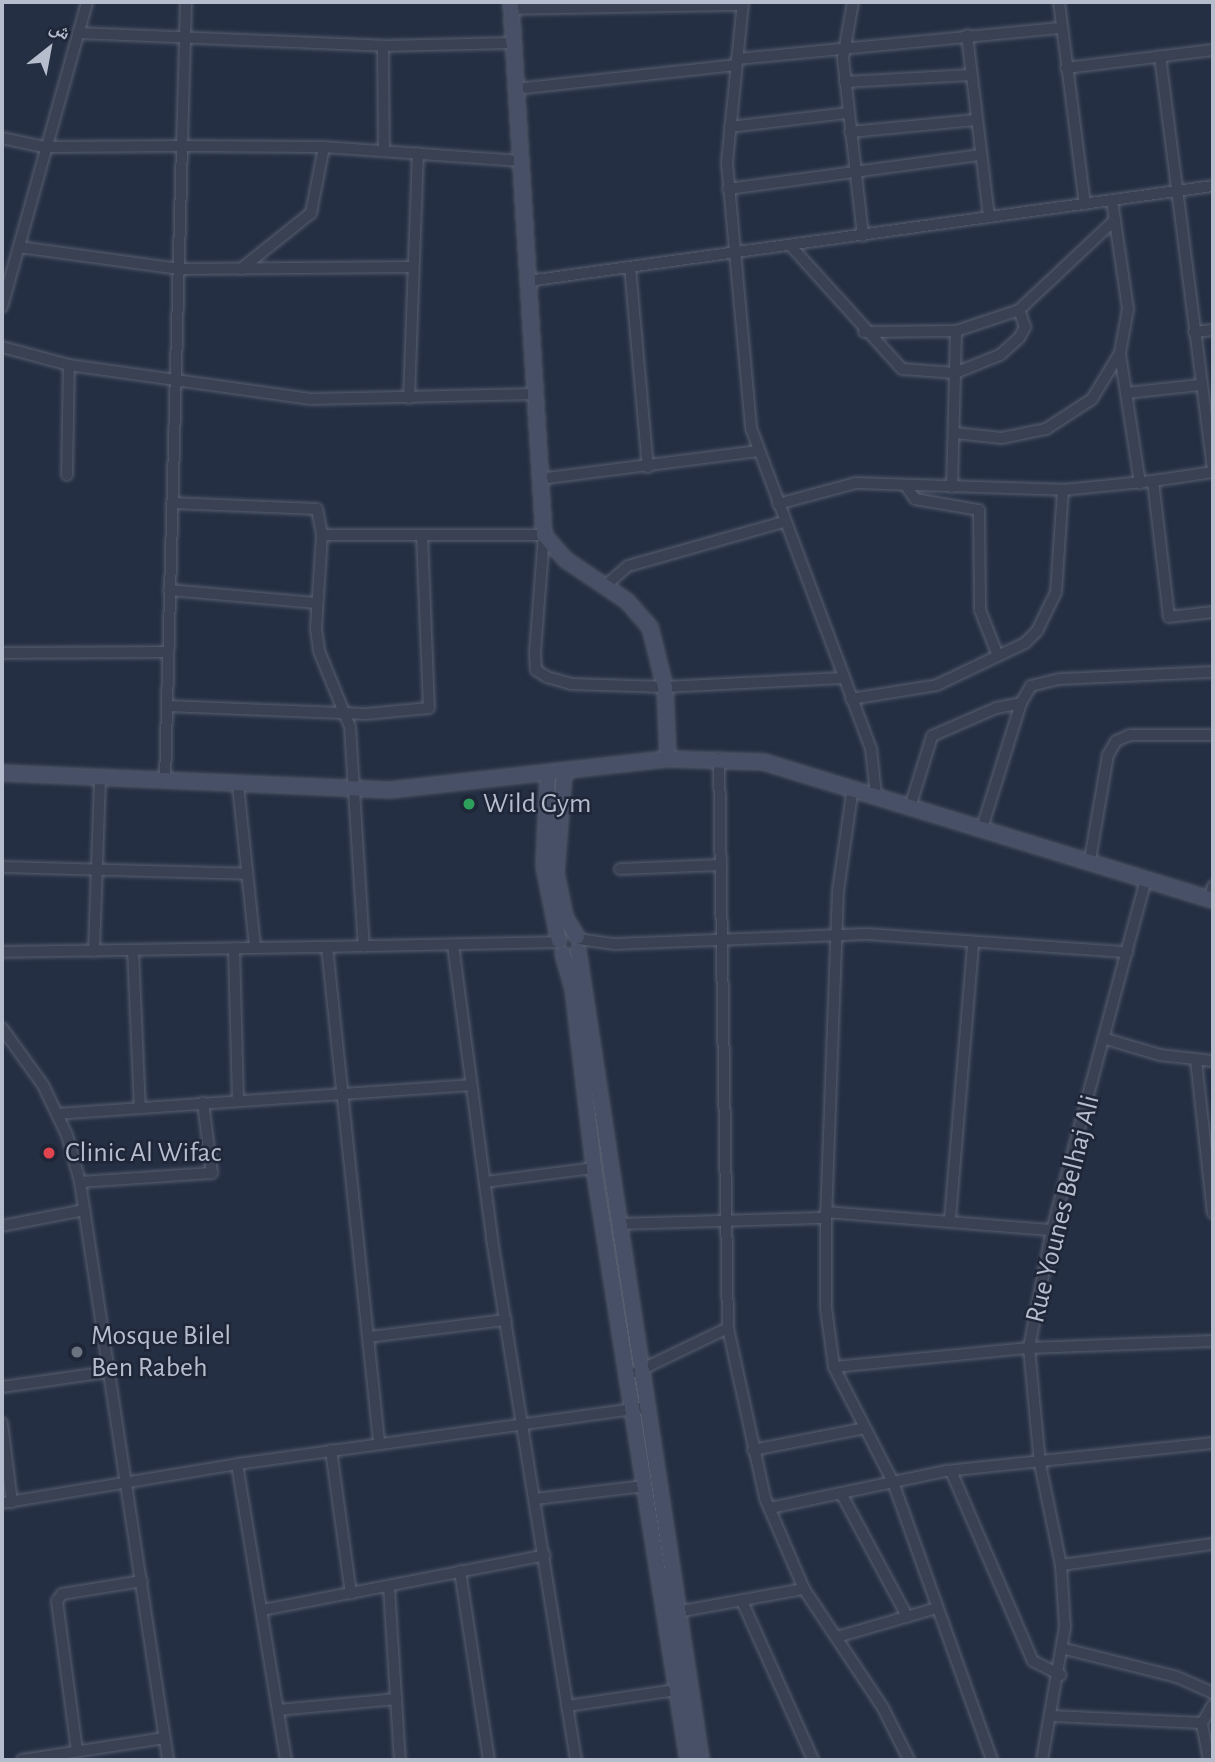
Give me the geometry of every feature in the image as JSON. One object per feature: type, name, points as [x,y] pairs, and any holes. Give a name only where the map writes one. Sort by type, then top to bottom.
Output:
[{"type":"main road","points":[[511,5],[544,536],[566,560],[605,586],[650,627],[665,687],[668,759]]},
{"type":"main road","points":[[2,773],[356,790],[564,774],[668,759],[719,758],[764,762],[983,825],[1146,878],[1212,895]]},
{"type":"main road","points":[[564,774],[556,873],[565,916],[578,944],[618,1224],[638,1408],[677,1612],[701,1760]]},
{"type":"main road","points":[[548,775],[544,866],[561,947],[573,988],[594,1168],[633,1373]]},
{"type":"main road","points":[[561,947],[578,944]]},
{"type":"main road","points":[[638,1408],[644,1486],[688,1760]]},
{"type":"street","points":[[2,307],[44,147],[87,2]]},
{"type":"street","points":[[164,781],[186,2]]},
{"type":"street","points":[[853,2],[845,50],[845,82],[853,169],[863,236]]},
{"type":"street","points":[[1059,2],[1060,28],[1085,204]]},
{"type":"street","points":[[511,5],[743,3],[730,127],[728,189],[758,452],[876,769],[876,794]]},
{"type":"street","points":[[516,89],[967,35],[1060,28]]},
{"type":"street","points":[[78,33],[383,46],[513,43]]},
{"type":"street","points":[[967,35],[979,155],[989,216]]},
{"type":"street","points":[[383,46],[384,151]]},
{"type":"street","points":[[1066,68],[1213,50]]},
{"type":"street","points":[[778,505],[826,487],[906,486],[1063,491],[1140,483],[1213,469],[1200,385],[1160,56]]},
{"type":"street","points":[[845,82],[970,75]]},
{"type":"street","points":[[730,127],[848,113]]},
{"type":"street","points":[[850,132],[975,120]]},
{"type":"street","points":[[2,138],[44,147],[324,147],[522,161]]},
{"type":"street","points":[[241,269],[311,213],[324,147]]},
{"type":"street","points":[[409,398],[418,153]]},
{"type":"street","points":[[728,189],[853,169],[979,155]]},
{"type":"street","points":[[528,281],[1213,186]]},
{"type":"street","points":[[1112,200],[1128,309],[1120,353],[1140,483]]},
{"type":"street","points":[[864,332],[956,331],[1018,310],[1115,220]]},
{"type":"street","points":[[790,245],[864,332],[902,369],[955,373],[1000,355],[1019,338],[1025,327],[1018,310]]},
{"type":"street","points":[[19,247],[180,269],[413,267]]},
{"type":"street","points":[[2,255],[15,260]]},
{"type":"street","points":[[629,267],[648,467]]},
{"type":"street","points":[[1194,332],[1213,330]]},
{"type":"street","points":[[952,487],[956,331]]},
{"type":"street","points":[[2,347],[69,365],[176,383],[312,399],[536,394]]},
{"type":"street","points":[[955,433],[1002,438],[1065,420],[1093,399],[1120,353]]},
{"type":"street","points":[[67,475],[69,365]]},
{"type":"street","points":[[1126,393],[1200,385]]},
{"type":"street","points":[[539,480],[758,452]]},
{"type":"street","points":[[1153,481],[1169,617],[1213,612]]},
{"type":"street","points":[[906,486],[915,499],[973,507],[982,516],[980,610],[998,656]]},
{"type":"street","points":[[851,699],[917,692],[998,656],[1037,631],[1056,592],[1063,491]]},
{"type":"street","points":[[172,503],[313,506],[322,536],[316,603],[319,651],[346,711],[356,790],[364,947]]},
{"type":"street","points":[[605,586],[628,566],[784,522]]},
{"type":"street","points":[[322,536],[544,536],[536,670],[571,684],[665,687],[842,678]]},
{"type":"street","points":[[167,706],[346,711],[366,714],[429,708],[422,537]]},
{"type":"street","points":[[169,590],[316,603]]},
{"type":"street","points":[[2,653],[167,652]]},
{"type":"street","points":[[983,825],[1021,703],[1031,686],[1060,679],[1213,672]]},
{"type":"street","points":[[911,804],[932,736],[996,708],[1021,703]]},
{"type":"street","points":[[1090,860],[1108,755],[1116,741],[1130,735],[1213,735]]},
{"type":"street","points":[[719,758],[728,1328],[753,1450],[770,1508],[804,1589],[837,1637],[909,1760]]},
{"type":"street","points":[[94,951],[100,777]]},
{"type":"street","points":[[238,785],[255,948]]},
{"type":"street","points":[[853,787],[837,935],[826,1214],[826,1308],[834,1367],[893,1482],[992,1760]]},
{"type":"street","points":[[620,869],[720,866]]},
{"type":"street","points":[[2,867],[97,867],[247,874]]},
{"type":"street","name":"Rue Younes Belhaj Ali","points":[[1042,1760],[1065,1649],[1061,1565],[1040,1464],[1029,1348],[1052,1230],[1106,1040],[1146,878]]},
{"type":"street","points":[[578,944],[837,935],[973,946],[1127,952]]},
{"type":"street","points":[[453,945],[485,1182],[576,1760]]},
{"type":"street","points":[[2,952],[453,945],[561,947]]},
{"type":"street","points":[[950,1219],[973,946]]},
{"type":"street","points":[[327,947],[346,1091],[379,1444]]},
{"type":"street","points":[[234,948],[238,1100]]},
{"type":"street","points":[[133,950],[140,1108]]},
{"type":"street","points":[[2,1028],[57,1114],[80,1182],[108,1372],[129,1483],[168,1760]]},
{"type":"street","points":[[1106,1040],[1196,1060],[1213,1061]]},
{"type":"street","points":[[1196,1060],[1213,1213]]},
{"type":"street","points":[[57,1114],[346,1091],[471,1085]]},
{"type":"street","points":[[80,1182],[212,1173],[203,1103]]},
{"type":"street","points":[[485,1182],[594,1168]]},
{"type":"street","points":[[2,1226],[84,1210]]},
{"type":"street","points":[[618,1224],[826,1214],[950,1219],[1052,1230]]},
{"type":"street","points":[[369,1337],[506,1320]]},
{"type":"street","points":[[633,1373],[728,1328]]},
{"type":"street","points":[[834,1367],[1029,1348],[1213,1341]]},
{"type":"street","points":[[2,1388],[108,1372]]},
{"type":"street","points":[[2,1423],[7,1503],[237,1464],[638,1408]]},
{"type":"street","points":[[753,1450],[865,1428]]},
{"type":"street","points":[[770,1508],[951,1471],[1040,1464],[1213,1443]]},
{"type":"street","points":[[331,1450],[351,1594]]},
{"type":"street","points":[[237,1464],[286,1760]]},
{"type":"street","points":[[951,1471],[1033,1661],[1061,1675]]},
{"type":"street","points":[[535,1499],[644,1486]]},
{"type":"street","points":[[841,1493],[906,1616]]},
{"type":"street","points":[[1061,1565],[1213,1544]]},
{"type":"street","points":[[263,1610],[545,1555]]},
{"type":"street","points":[[460,1571],[489,1760]]},
{"type":"street","points":[[77,1751],[57,1601],[62,1594],[142,1581]]},
{"type":"street","points":[[389,1587],[400,1760]]},
{"type":"street","points":[[677,1612],[804,1589]]},
{"type":"street","points":[[742,1601],[813,1760]]},
{"type":"street","points":[[837,1637],[937,1608]]},
{"type":"street","points":[[1065,1649],[1177,1677],[1213,1693]]},
{"type":"street","points":[[567,1706],[677,1690]]},
{"type":"street","points":[[278,1710],[396,1699]]},
{"type":"street","points":[[1209,1760],[1202,1723],[1213,1705]]},
{"type":"street","points":[[1052,1716],[1202,1723]]},
{"type":"street","points":[[22,1760],[164,1738]]},
{"type":"place","name":"Wild Gym","points":[[469,804]]},
{"type":"place","name":"Clinic Al Wifac","points":[[49,1153]]},
{"type":"place","name":"Mosque Bilel Ben Rabeh","points":[[77,1352]]}]
